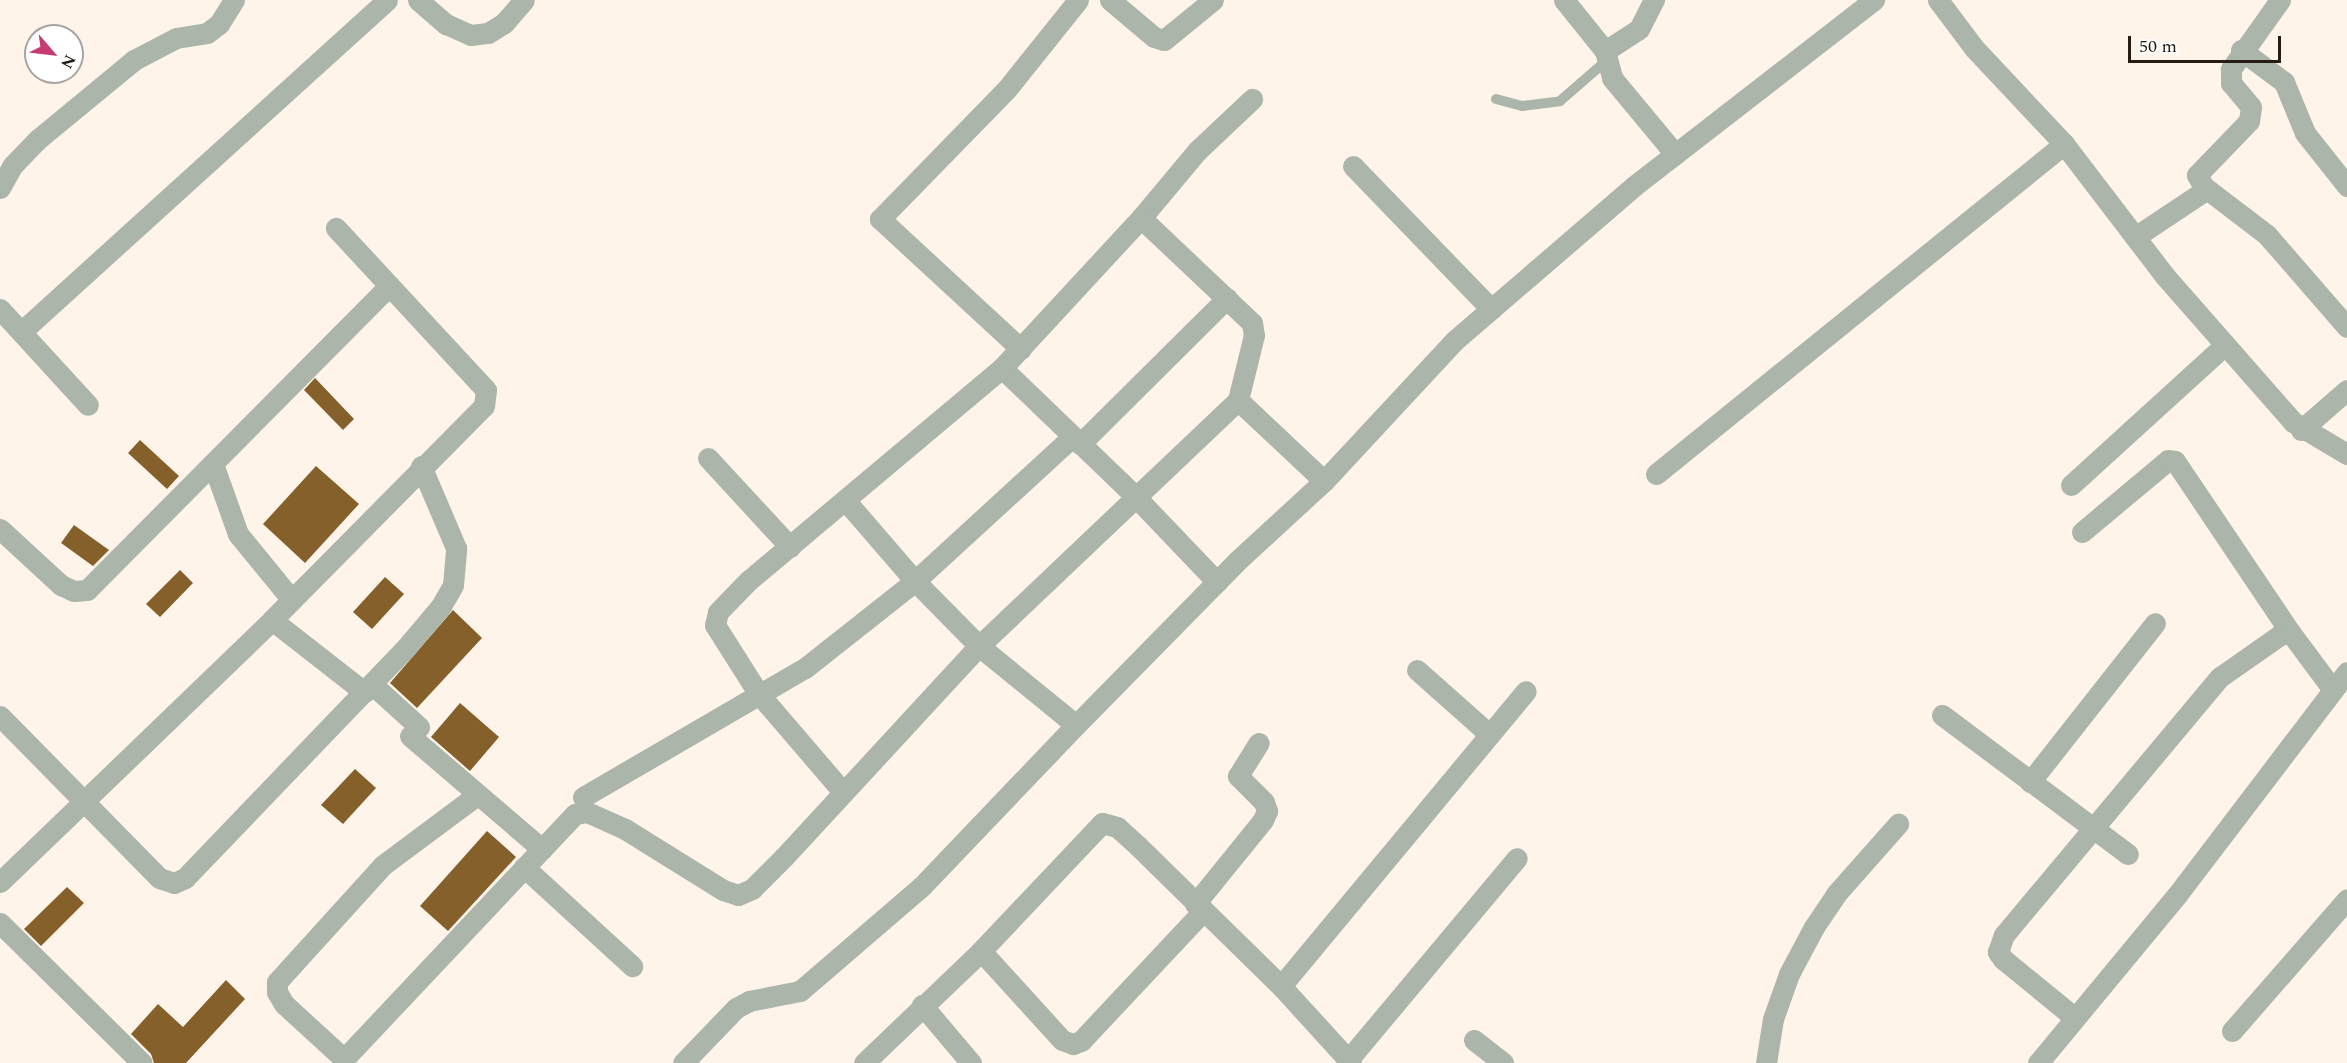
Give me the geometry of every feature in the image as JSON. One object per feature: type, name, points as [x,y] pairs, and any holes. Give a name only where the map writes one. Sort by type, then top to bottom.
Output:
[{"type":"street","points":[[0,188],[13,165],[36,140],[134,60],[176,38],[207,33],[219,24],[234,0]]},
{"type":"street","points":[[21,332],[387,0]]},
{"type":"street","points":[[418,0],[446,24],[471,35],[488,33],[504,23],[524,0]]},
{"type":"street","points":[[1022,349],[880,219],[1006,90],[1078,0]]},
{"type":"street","points":[[1110,0],[1154,37],[1164,40],[1207,2]]},
{"type":"street","points":[[1564,0],[1605,56],[1612,78],[1675,154]]},
{"type":"street","points":[[1605,56],[1639,29],[1654,0]]},
{"type":"street","points":[[683,1063],[736,1008],[749,1001],[800,991],[922,886],[1217,582],[1324,481],[1454,341],[1675,154],[1874,0]]},
{"type":"street","points":[[1938,0],[1974,48],[2064,144],[2135,237],[2225,345],[2301,430],[2347,454]]},
{"type":"street","points":[[2135,237],[2201,193],[2203,186],[2199,171],[2252,114],[2230,83],[2231,69],[2241,50],[2280,0]]},
{"type":"street","points":[[2241,50],[2284,82],[2306,134],[2347,186]]},
{"type":"street","points":[[843,792],[758,693],[714,625],[728,600],[1022,349],[1141,218],[1197,151],[1252,99]]},
{"type":"street","points":[[1656,474],[2064,144]]},
{"type":"street","points":[[1353,166],[1491,309]]},
{"type":"street","points":[[2203,186],[2267,235],[2347,327]]},
{"type":"street","points":[[477,795],[406,844],[383,865],[277,982],[276,992],[284,1004],[344,1062],[575,814],[587,812],[624,829],[723,890],[738,895],[752,889],[979,646],[1134,495],[1238,400],[1254,335],[1252,323],[1141,218]]},
{"type":"street","points":[[0,882],[272,620],[421,466],[484,406],[488,397],[486,390],[336,228]]},
{"type":"street","points":[[0,529],[61,585],[74,591],[87,590],[389,286]]},
{"type":"street","points":[[583,797],[758,693],[805,668],[915,581],[1076,440],[1227,298]]},
{"type":"street","points":[[0,309],[88,405]]},
{"type":"street","points":[[2071,485],[2225,345]]},
{"type":"street","points":[[1002,368],[1134,495],[1217,582]]},
{"type":"street","points":[[2301,430],[2347,390]]},
{"type":"street","points":[[1238,400],[1324,481]]},
{"type":"street","points":[[708,459],[790,547]]},
{"type":"street","points":[[2082,532],[2168,460],[2175,461],[2290,633],[2333,690]]},
{"type":"street","points":[[213,464],[238,534],[292,600]]},
{"type":"street","points":[[0,716],[159,878],[174,883],[193,870],[364,692],[441,606],[453,585],[457,564],[453,532],[421,466]]},
{"type":"street","points":[[845,500],[915,581],[979,646],[1076,725]]},
{"type":"street","points":[[272,620],[364,692]]},
{"type":"street","points":[[2030,782],[2155,622]]},
{"type":"street","points":[[2074,1018],[1998,952],[2004,935],[2095,830],[2199,698],[2220,677],[2280,635],[2290,633]]},
{"type":"street","points":[[1417,670],[1490,734]]},
{"type":"street","points":[[2041,1062],[2074,1018],[2177,895],[2347,672]]},
{"type":"street","points":[[364,692],[374,686],[477,795],[542,849]]},
{"type":"street","points":[[1281,986],[1526,691]]},
{"type":"street","points":[[1942,715],[2128,854]]},
{"type":"street","points":[[981,951],[1062,1040],[1073,1044],[1081,1041],[1199,908],[1263,820],[1267,811],[1264,802],[1238,776],[1259,743]]},
{"type":"street","points":[[864,1063],[981,951],[1102,823],[1117,827],[1281,986],[1349,1061],[1517,858]]},
{"type":"street","points":[[1766,1063],[1773,1020],[1789,974],[1814,927],[1836,894],[1898,824]]},
{"type":"street","points":[[524,867],[632,966]]},
{"type":"street","points":[[2232,1031],[2347,899]]},
{"type":"street","points":[[0,923],[142,1063]]},
{"type":"street","points":[[922,1005],[971,1063]]},
{"type":"street","points":[[1474,1040],[1503,1063]]},
{"type":"lane","points":[[1496,99],[1522,106],[1560,101],[1605,56]]},
{"type":"building","points":[[315,378],[354,419],[343,430],[304,390]]},
{"type":"building","points":[[140,440],[179,476],[167,489],[128,453]]},
{"type":"building","points":[[316,466],[359,504],[305,563],[263,524]]},
{"type":"building","points":[[74,525],[109,550],[93,566],[61,543]]},
{"type":"building","points":[[180,570],[193,583],[160,617],[146,604]]},
{"type":"building","points":[[385,577],[404,594],[372,629],[353,612]]},
{"type":"building","points":[[453,610],[482,638],[417,708],[390,683]]},
{"type":"building","points":[[460,703],[499,737],[470,771],[431,737]]},
{"type":"building","points":[[355,769],[376,788],[343,824],[321,805]]},
{"type":"building","points":[[487,831],[516,857],[448,931],[420,906]]},
{"type":"building","points":[[67,887],[84,903],[41,946],[24,929]]},
{"type":"building","points":[[226,980],[245,999],[186,1063],[154,1063],[151,1054],[131,1034],[158,1004],[183,1027]]}]
